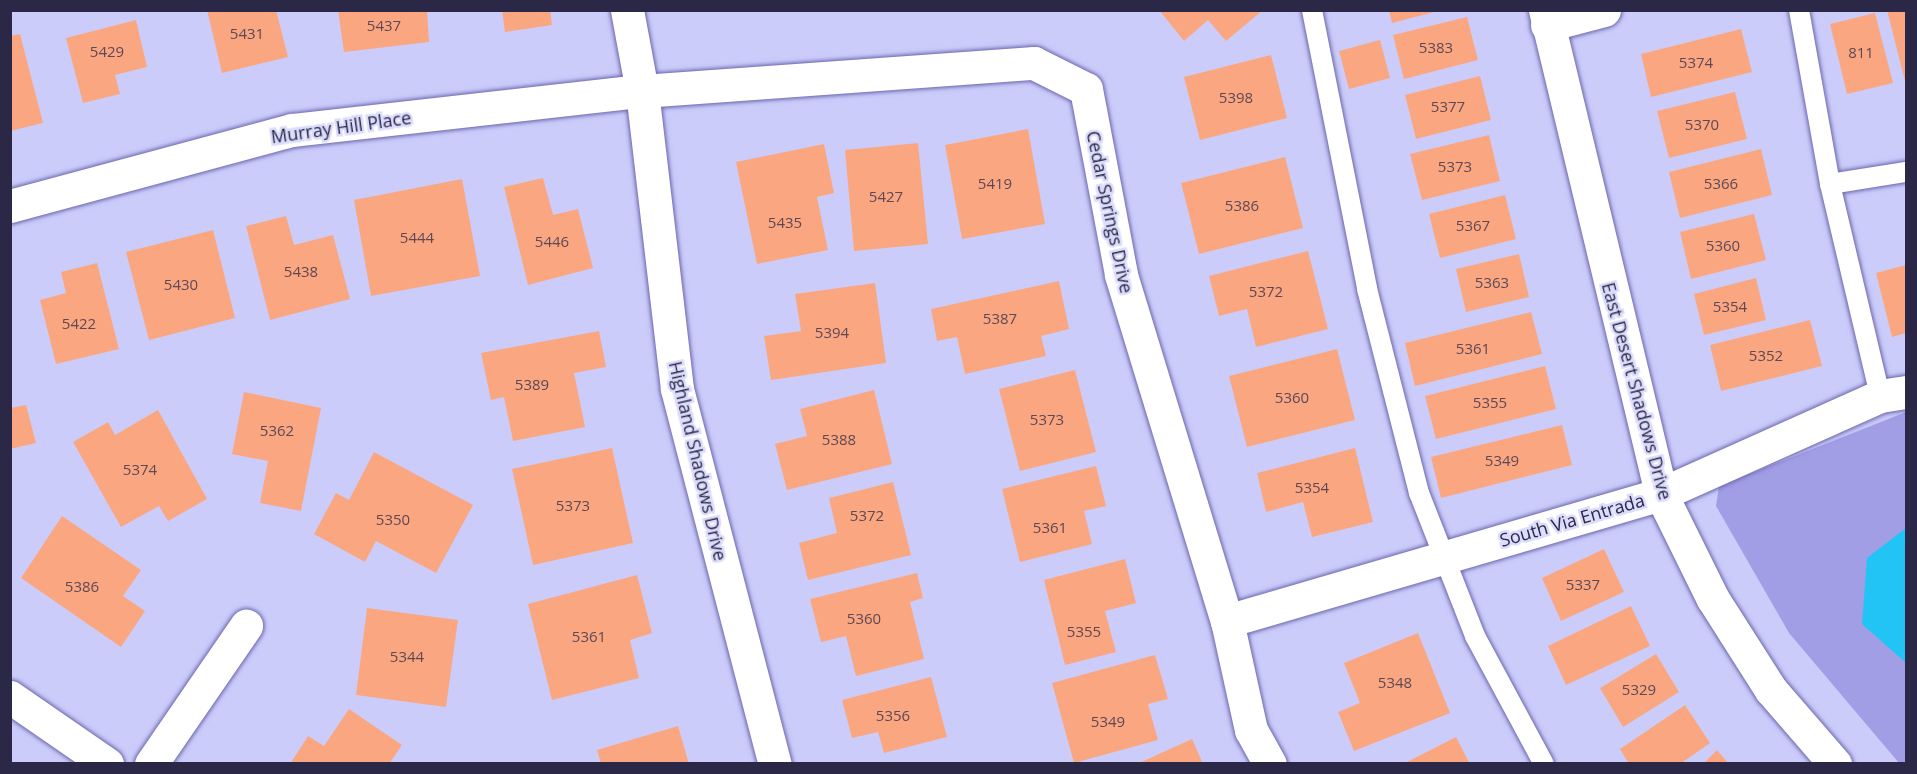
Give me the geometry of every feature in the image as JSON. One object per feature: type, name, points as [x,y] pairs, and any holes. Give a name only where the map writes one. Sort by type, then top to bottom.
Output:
[{"type":"street","name":"Highland Shadows Drive","points":[[627,10],[642,91],[677,389],[775,764]]},
{"type":"street","points":[[1546,18],[1604,10]]},
{"type":"street","name":"East Desert Shadows Drive","points":[[1546,18],[1661,494],[1713,599],[1771,690],[1835,764]]},
{"type":"street","name":"Cedar Springs Drive","points":[[642,91],[1034,63],[1086,89],[1121,275],[1227,621],[1251,730],[1270,764]]},
{"type":"street","name":"Murray Hill Place","points":[[10,206],[292,130],[642,91]]},
{"type":"street","name":"South Via Entrada","points":[[1227,621],[1661,494],[1893,394]]},
{"type":"street","points":[[151,764],[246,626]]},
{"type":"street","points":[[10,697],[107,764]]},
{"type":"lane","points":[[1312,10],[1367,289],[1419,493],[1446,557],[1475,636],[1544,764]]},
{"type":"lane","points":[[1799,10],[1830,184],[1893,394]]},
{"type":"lane","points":[[1830,184],[1906,172]]},
{"type":"shaded area","points":[[1906,412],[1906,763],[1899,763],[1789,633],[1716,506],[1719,486]]},
{"type":"water","points":[[1906,528],[1906,663],[1862,624],[1867,558]]},
{"type":"building","points":[[207,10],[276,10],[288,57],[222,73]]},
{"type":"building","points":[[338,10],[427,10],[429,42],[344,52]]},
{"type":"building","points":[[502,10],[550,10],[552,25],[505,32]]},
{"type":"building","points":[[1159,10],[1263,10],[1226,41],[1208,20],[1184,41]]},
{"type":"building","points":[[1389,10],[1437,10],[1438,11],[1392,23]]},
{"type":"building","points":[[1887,10],[1906,10],[1906,85]]},
{"type":"building","points":[[1875,13],[1893,83],[1847,94],[1830,24]]},
{"type":"building","points":[[1467,17],[1478,60],[1404,79],[1393,35]]},
{"type":"building","points":[[136,20],[147,67],[115,75],[120,94],[83,103],[66,38]]},
{"type":"building","points":[[1741,29],[1752,72],[1651,97],[1641,54]]},
{"type":"building","points":[[20,34],[43,123],[10,131],[10,36]]},
{"type":"building","points":[[1380,40],[1390,78],[1349,89],[1339,51]]},
{"type":"building","points":[[1271,55],[1287,118],[1200,140],[1184,77]]},
{"type":"building","points":[[1480,76],[1491,120],[1416,139],[1405,95]]},
{"type":"building","points":[[1735,92],[1747,139],[1669,158],[1657,111]]},
{"type":"building","points":[[1028,129],[1045,224],[962,239],[945,145]]},
{"type":"building","points":[[1489,135],[1500,181],[1422,200],[1410,154]]},
{"type":"building","points":[[918,143],[928,244],[854,251],[845,150]]},
{"type":"building","points":[[824,144],[834,193],[817,197],[828,250],[757,264],[736,162]]},
{"type":"building","points":[[1761,149],[1772,195],[1680,218],[1669,172]]},
{"type":"building","points":[[1285,157],[1303,228],[1199,254],[1181,183]]},
{"type":"building","points":[[543,178],[553,215],[578,209],[593,268],[528,285],[504,187]]},
{"type":"building","points":[[462,179],[480,276],[371,296],[354,200]]},
{"type":"building","points":[[1505,195],[1516,239],[1440,258],[1429,214]]},
{"type":"building","points":[[1754,214],[1766,260],[1691,279],[1680,232]]},
{"type":"building","points":[[286,216],[294,245],[333,235],[350,299],[270,320],[246,226]]},
{"type":"building","points":[[213,230],[235,318],[149,340],[126,252]]},
{"type":"building","points":[[1308,251],[1328,329],[1256,347],[1247,309],[1219,316],[1209,276]]},
{"type":"building","points":[[1519,254],[1529,297],[1466,312],[1456,269]]},
{"type":"building","points":[[97,263],[119,349],[56,364],[40,300],[66,293],[61,272]]},
{"type":"building","points":[[1906,265],[1906,333],[1892,337],[1876,273]]},
{"type":"building","points":[[1756,278],[1766,320],[1704,335],[1694,294]]},
{"type":"building","points":[[1059,281],[1069,329],[1041,336],[1046,356],[965,374],[957,337],[937,341],[931,309]]},
{"type":"building","points":[[875,283],[886,363],[771,380],[764,336],[801,331],[795,294]]},
{"type":"building","points":[[1531,312],[1542,354],[1415,386],[1405,343]]},
{"type":"building","points":[[1810,320],[1822,366],[1721,391],[1710,345]]},
{"type":"building","points":[[599,331],[606,367],[574,373],[585,427],[513,441],[504,397],[491,400],[481,353]]},
{"type":"building","points":[[1337,349],[1355,420],[1247,447],[1229,376]]},
{"type":"building","points":[[1545,366],[1556,409],[1436,439],[1425,396]]},
{"type":"building","points":[[1075,370],[1096,452],[1020,471],[999,389]]},
{"type":"building","points":[[874,390],[892,464],[787,490],[775,444],[807,436],[800,409]]},
{"type":"building","points":[[244,392],[321,408],[301,511],[260,503],[268,461],[232,454]]},
{"type":"building","points":[[26,405],[36,443],[10,449],[10,408]]},
{"type":"building","points":[[158,410],[207,499],[168,521],[159,506],[121,527],[73,442],[108,422],[115,435]]},
{"type":"building","points":[[1562,425],[1572,465],[1441,498],[1431,457]]},
{"type":"building","points":[[612,448],[633,543],[533,565],[512,469]]},
{"type":"building","points":[[1355,448],[1373,522],[1312,537],[1303,502],[1266,512],[1257,473]]},
{"type":"building","points":[[374,452],[473,505],[436,573],[376,541],[365,562],[314,534],[336,493],[349,500]]},
{"type":"building","points":[[1096,466],[1106,506],[1084,511],[1092,544],[1020,562],[1002,489]]},
{"type":"building","points":[[893,482],[911,555],[808,580],[799,543],[837,533],[829,498]]},
{"type":"building","points":[[62,516],[141,570],[123,596],[145,611],[121,647],[21,578]]},
{"type":"building","points":[[1604,549],[1624,592],[1561,621],[1542,578]]},
{"type":"building","points":[[1125,559],[1136,603],[1105,611],[1116,652],[1065,665],[1044,580]]},
{"type":"building","points":[[917,573],[923,598],[910,602],[924,659],[856,676],[846,636],[821,642],[810,599]]},
{"type":"building","points":[[637,575],[652,633],[630,640],[639,678],[552,700],[528,604]]},
{"type":"building","points":[[1631,606],[1650,646],[1566,685],[1548,646]]},
{"type":"building","points":[[367,608],[458,620],[446,707],[356,695]]},
{"type":"building","points":[[1418,633],[1450,713],[1354,751],[1338,712],[1360,703],[1344,663]]},
{"type":"building","points":[[1656,654],[1679,692],[1623,727],[1600,688]]},
{"type":"building","points":[[1155,655],[1168,699],[1148,704],[1158,740],[1074,763],[1052,683]]},
{"type":"building","points":[[931,677],[947,737],[884,753],[878,732],[852,738],[842,700]]},
{"type":"building","points":[[1685,705],[1710,743],[1680,764],[1629,764],[1620,749]]},
{"type":"building","points":[[349,709],[402,745],[389,764],[290,764],[308,736],[324,746]]},
{"type":"building","points":[[678,726],[689,764],[601,764],[597,750]]},
{"type":"building","points":[[1456,737],[1470,764],[1403,764]]},
{"type":"building","points":[[1192,739],[1203,764],[1137,764]]},
{"type":"building","points":[[1717,750],[1729,764],[1703,764]]}]
